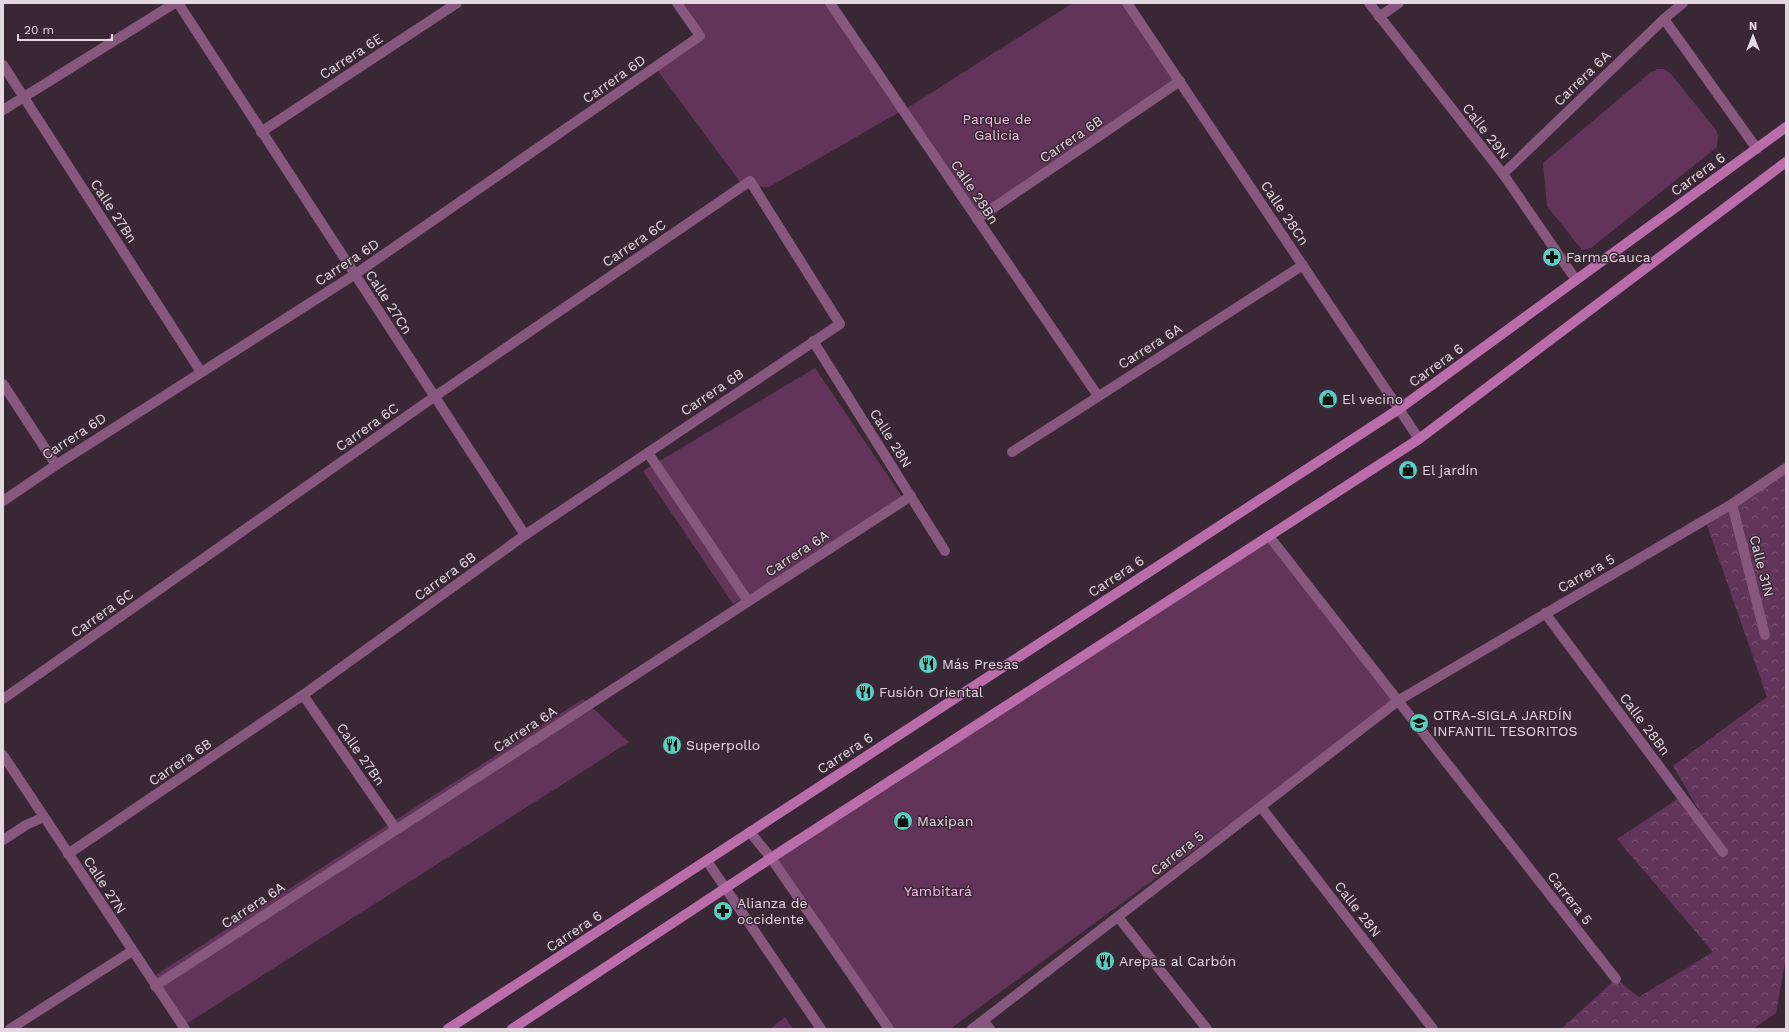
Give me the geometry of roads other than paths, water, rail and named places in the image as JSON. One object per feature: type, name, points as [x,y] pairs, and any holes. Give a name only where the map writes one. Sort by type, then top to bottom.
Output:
[{"type":"main road","name":"Carrera 6","points":[[448,1029],[1399,409],[1786,127]]},
{"type":"main road","points":[[512,1029],[771,858],[1419,439],[1786,162]]},
{"type":"street","points":[[3,110],[176,3]]},
{"type":"street","name":"Calle 27Cn","points":[[176,3],[525,536]]},
{"type":"street","name":"Carrera 6E","points":[[261,132],[457,3]]},
{"type":"street","name":"Carrera 6D","points":[[3,501],[56,464],[354,275],[700,36],[678,3]]},
{"type":"street","name":"Calle 28Bn","points":[[830,3],[1098,396]]},
{"type":"street","name":"Calle 28Cn","points":[[1127,3],[1419,439]]},
{"type":"street","name":"Calle 29N","points":[[1369,3],[1503,174],[1576,280]]},
{"type":"street","points":[[1379,17],[1399,3]]},
{"type":"street","name":"Carrera 6A","points":[[1503,174],[1664,19],[1683,3]]},
{"type":"street","points":[[1664,19],[1756,150]]},
{"type":"street","name":"Calle 27Bn","points":[[3,65],[201,372]]},
{"type":"street","name":"Carrera 6B","points":[[977,219],[1180,81]]},
{"type":"street","name":"Carrera 6B","points":[[68,854],[303,695],[525,536],[840,324],[750,181]]},
{"type":"street","name":"Carrera 6C","points":[[3,699],[434,397],[750,181]]},
{"type":"street","name":"Carrera 6A","points":[[1012,452],[1303,265]]},
{"type":"street","name":"Calle 28N","points":[[813,341],[945,551]]},
{"type":"street","points":[[3,384],[56,464]]},
{"type":"street","points":[[648,452],[748,601]]},
{"type":"street","name":"Carrera 5","points":[[972,1029],[986,1025],[1118,917],[1399,700],[1732,504],[1786,468]]},
{"type":"street","name":"Carrera 6A","points":[[155,986],[911,496]]},
{"type":"street","name":"Calle 31N","points":[[1732,504],[1765,635]]},
{"type":"street","name":"Carrera 5","points":[[1269,536],[1399,700],[1616,979]]},
{"type":"street","name":"Calle 28Bn","points":[[1545,613],[1724,852]]},
{"type":"street","name":"Calle 27Bn","points":[[303,695],[396,829]]},
{"type":"street","name":"Calle 27N","points":[[3,755],[185,1029]]},
{"type":"street","name":"Calle 28N","points":[[1261,807],[1433,1029]]},
{"type":"street","points":[[3,840],[26,825],[44,817]]},
{"type":"street","points":[[750,832],[771,858],[889,1029]]},
{"type":"street","points":[[707,861],[821,1029]]},
{"type":"street","points":[[1118,917],[1207,1029]]},
{"type":"street","points":[[10,1029],[132,951]]},
{"type":"place","name":"FarmaCauca","points":[[1552,257]]},
{"type":"place","name":"El vecino","points":[[1328,399]]},
{"type":"place","name":"El jardín","points":[[1408,470]]},
{"type":"place","name":"Más Presas","points":[[928,664]]},
{"type":"place","name":"Fusión Oriental","points":[[865,692]]},
{"type":"place","name":"OTRA-SIGLA JARDÍN INFANTIL TESORITOS","points":[[1419,723]]},
{"type":"place","name":"Superpollo","points":[[672,745]]},
{"type":"place","name":"Maxipan","points":[[903,821]]},
{"type":"place","name":"Alianza de occidente","points":[[723,911]]},
{"type":"place","name":"Arepas al Carbón","points":[[1105,961]]},
{"type":"park label","name":"Parque de Galicia","points":[[997,128]]},
{"type":"park label","name":"Yambitará","points":[[938,891]]}]
